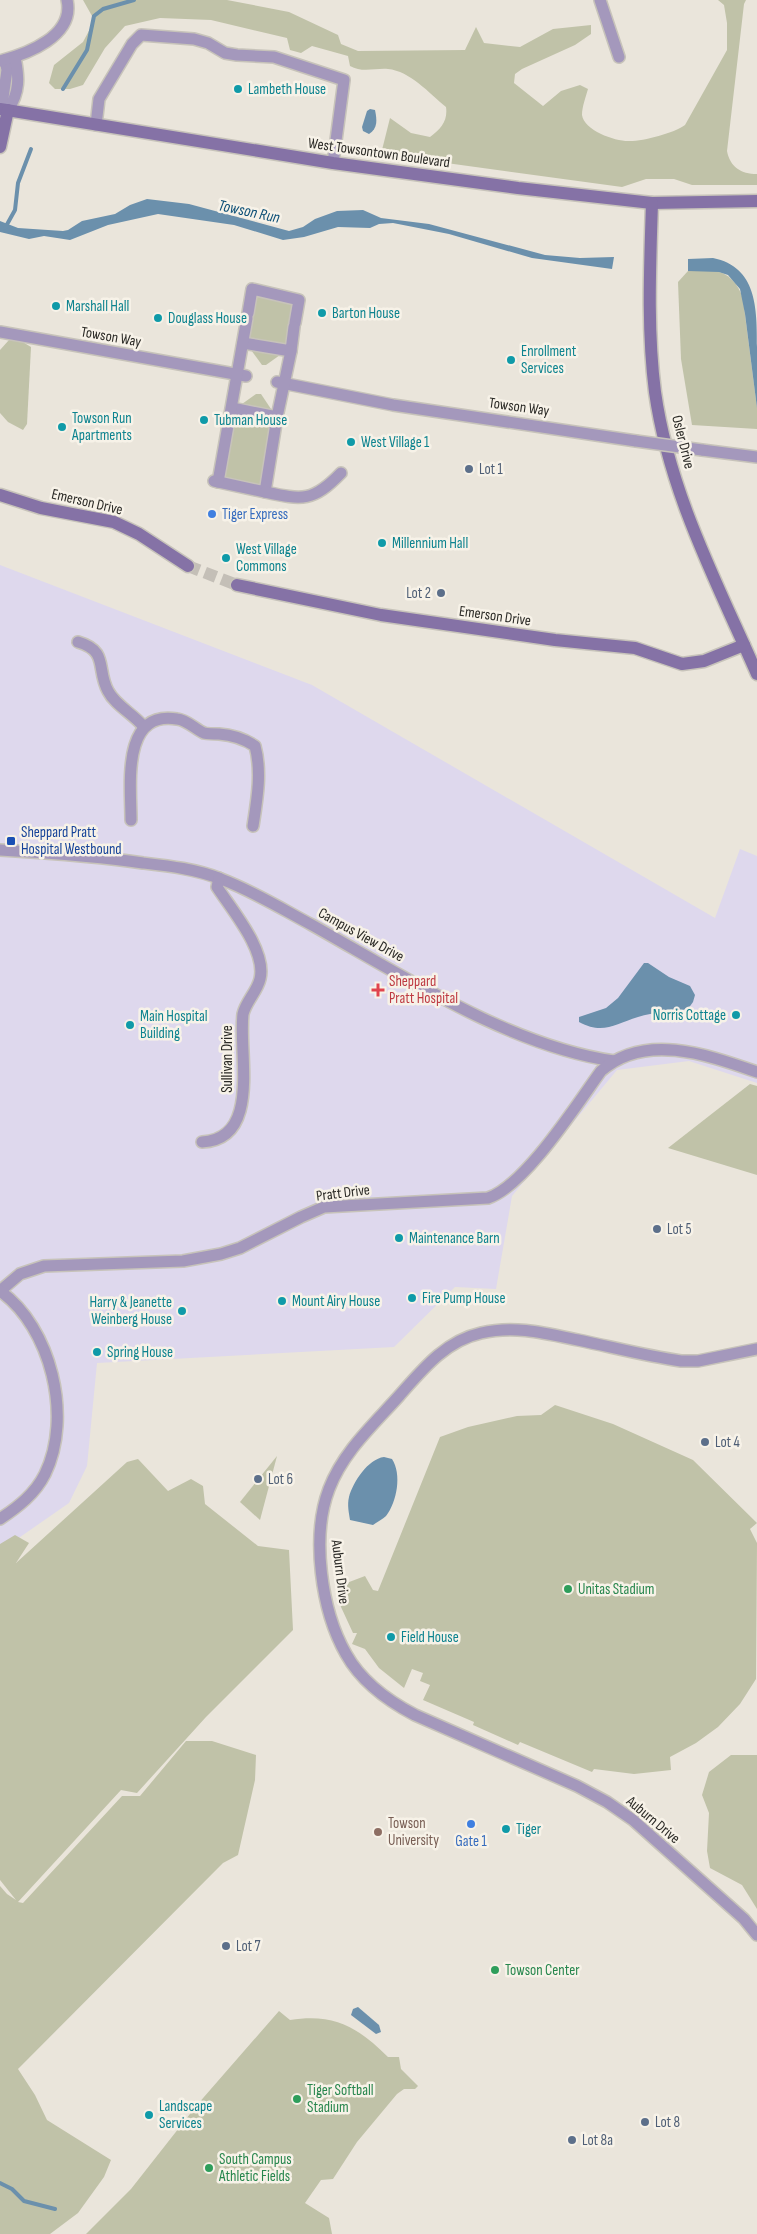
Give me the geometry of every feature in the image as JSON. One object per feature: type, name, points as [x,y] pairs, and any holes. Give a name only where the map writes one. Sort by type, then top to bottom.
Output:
[{"type":"street","points":[[0,146],[4,110],[14,100],[19,79],[7,59],[45,42],[57,32],[68,14],[68,0]]},
{"type":"street","points":[[600,0],[619,57]]},
{"type":"street","points":[[96,125],[99,99],[132,44],[140,35],[194,39],[237,56],[274,57],[344,80],[333,163]]},
{"type":"street","name":"West Towsontown Boulevard","points":[[4,110],[333,163],[518,188],[652,202],[757,201]]},
{"type":"street","name":"Osler Drive","points":[[652,202],[651,339],[656,394],[662,430],[671,467],[685,507],[757,674]]},
{"type":"street","points":[[265,492],[278,417],[281,383],[291,351],[300,300],[252,289],[243,343],[242,376],[232,408],[216,481],[265,492],[293,498],[310,496],[325,489],[341,473]]},
{"type":"street","name":"Towson Way","points":[[0,332],[242,376]]},
{"type":"street","points":[[243,343],[291,351]]},
{"type":"street","name":"Towson Way","points":[[281,383],[392,405],[757,457]]},
{"type":"street","points":[[232,408],[278,417]]},
{"type":"street","name":"Emerson Drive","points":[[0,495],[41,508],[114,522],[139,534],[188,566]]},
{"type":"street","name":"Emerson Drive","points":[[237,585],[381,615],[555,640],[635,648],[682,664],[704,661],[744,644]]},
{"type":"street","points":[[78,642],[90,645],[96,651],[108,692],[144,726]]},
{"type":"street","points":[[130,820],[132,760],[135,745],[144,726],[152,721],[164,718],[178,719],[206,734],[232,735],[244,739],[255,746],[258,757],[258,773],[254,826]]},
{"type":"street","name":"Campus View Drive","points":[[0,850],[123,860],[190,870],[219,878],[274,904],[425,988],[514,1032],[570,1052],[614,1061]]},
{"type":"street","name":"Sullivan Drive","points":[[202,1142],[218,1140],[224,1136],[231,1130],[239,1116],[243,1092],[243,1014],[245,1005],[258,985],[261,972],[257,951],[252,941],[217,887],[219,878]]},
{"type":"street","points":[[614,1061],[645,1050],[671,1050],[708,1056],[757,1072]]},
{"type":"street","name":"Pratt Drive","points":[[0,1291],[20,1274],[44,1266],[183,1261],[222,1254],[240,1248],[300,1216],[324,1207],[488,1198],[498,1195],[526,1170],[601,1071],[614,1061]]},
{"type":"street","points":[[0,1291],[14,1300],[28,1316],[43,1346],[53,1382],[56,1421],[55,1443],[45,1474],[30,1495],[0,1519]]},
{"type":"street","name":"Auburn Drive","points":[[757,1349],[698,1361],[681,1361],[541,1332],[515,1329],[480,1333],[466,1338],[446,1348],[431,1361],[356,1444],[329,1488],[324,1504],[320,1539],[324,1585],[334,1627],[349,1658],[376,1689],[400,1707],[423,1719],[577,1786],[607,1802],[633,1820],[737,1913],[757,1935]]},
{"type":"shaded area","name":"Sheppard Pratt Hospital","points":[[0,565],[312,685],[715,918],[740,849],[757,856],[757,1083],[689,1061],[617,1070],[512,1196],[496,1289],[455,1287],[394,1347],[97,1363],[87,1466],[69,1503],[0,1551]]},
{"type":"green space","points":[[83,0],[227,0],[289,12],[338,35],[341,44],[358,51],[465,50],[476,27],[484,43],[520,47],[553,29],[591,25],[591,34],[575,45],[522,69],[515,74],[514,83],[543,106],[561,91],[580,85],[588,89],[583,105],[582,115],[584,121],[595,131],[617,140],[630,141],[659,136],[685,125],[727,50],[727,23],[724,5],[718,0],[746,0],[727,151],[728,157],[737,168],[746,173],[757,174],[757,185],[692,185],[674,179],[646,179],[622,187],[381,154],[390,118],[411,133],[430,137],[443,124],[446,116],[446,107],[412,78],[396,71],[355,68],[350,66],[348,56],[312,46],[301,53],[290,50],[287,38],[211,20],[160,18],[125,26],[105,48],[83,85],[70,89],[55,89],[49,83],[54,65],[83,42],[92,25],[92,16]]},
{"type":"green space","points":[[712,270],[728,276],[738,288],[743,299],[757,408],[757,429],[692,425],[681,359],[678,282],[688,271]]},
{"type":"green space","points":[[255,293],[296,300],[287,347],[246,340]]},
{"type":"green space","points":[[9,340],[21,341],[31,347],[27,424],[23,430],[8,422],[0,413],[0,350]]},
{"type":"green space","points":[[251,350],[280,355],[266,365],[262,365]]},
{"type":"green space","points":[[256,394],[261,394],[271,409],[268,412],[242,404]]},
{"type":"green space","points":[[234,410],[277,418],[264,487],[221,479]]},
{"type":"green space","points":[[750,1084],[757,1086],[757,1175],[668,1148]]},
{"type":"green space","name":"Unitas Stadium","points":[[555,1405],[613,1424],[693,1460],[757,1523],[750,1529],[757,1543],[756,1679],[740,1704],[718,1727],[696,1743],[670,1757],[671,1770],[634,1774],[594,1769],[592,1772],[520,1742],[518,1745],[473,1725],[474,1722],[423,1700],[430,1685],[420,1681],[423,1673],[412,1669],[404,1688],[379,1668],[365,1649],[352,1644],[357,1633],[353,1633],[341,1607],[336,1587],[365,1576],[373,1590],[378,1591],[440,1437],[468,1427],[517,1416],[541,1415]]},
{"type":"green space","points":[[277,1456],[260,1520],[240,1502]]},
{"type":"green space","points":[[138,1459],[168,1491],[191,1479],[203,1486],[205,1504],[258,1546],[289,1550],[293,1630],[206,1717],[137,1793],[121,1790],[18,1902],[23,1903],[122,1796],[140,1796],[186,1741],[212,1741],[256,1755],[255,1780],[238,1855],[223,1863],[18,2069],[35,2095],[47,2120],[111,2160],[104,2177],[78,2213],[50,2234],[0,2234],[0,1886],[16,1900],[0,1880],[0,1544],[15,1535],[29,1543],[16,1563],[127,1462]]},
{"type":"green space","points":[[731,1755],[757,1755],[757,1909],[742,1885],[710,1868],[707,1851],[709,1813],[702,1795],[709,1772]]},
{"type":"green space","points":[[279,2011],[290,2020],[320,2019],[332,2021],[355,2030],[388,2057],[399,2057],[401,2069],[418,2086],[415,2089],[404,2089],[397,2094],[357,2142],[333,2179],[321,2180],[305,2203],[329,2218],[332,2234],[86,2234],[131,2189],[197,2105]]},
{"type":"water","points":[[370,109],[375,110],[376,120],[374,129],[369,134],[363,131],[362,127],[367,111]]},
{"type":"water","name":"Towson Run","points":[[147,199],[189,204],[289,231],[303,227],[315,219],[337,211],[363,210],[381,218],[429,224],[545,255],[580,258],[614,257],[612,269],[532,258],[449,234],[393,223],[379,224],[370,228],[338,227],[304,237],[283,240],[234,225],[158,214],[108,225],[70,240],[44,236],[29,239],[0,232],[0,221],[18,228],[68,230],[82,221],[115,214],[130,205]]},
{"type":"water","points":[[713,258],[728,263],[738,270],[752,291],[757,332],[757,408],[740,289],[728,275],[719,272],[688,271],[688,259]]},
{"type":"water","points":[[644,963],[648,963],[669,977],[690,986],[695,995],[688,1009],[644,1015],[602,1028],[587,1026],[579,1022],[579,1017],[606,1008],[618,998]]},
{"type":"water","points":[[384,1457],[392,1459],[397,1472],[397,1488],[390,1510],[385,1517],[373,1525],[350,1520],[348,1500],[354,1485],[362,1472],[372,1462]]},
{"type":"water","points":[[358,2007],[379,2025],[381,2032],[376,2034],[351,2015],[353,2009]]},
{"type":"waterway","points":[[63,89],[87,50],[94,16],[103,9],[134,0]]},
{"type":"waterway","points":[[5,228],[15,210],[18,183],[31,149]]},
{"type":"waterway","points":[[0,2183],[12,2189],[24,2201],[55,2209]]},
{"type":"tunnel","points":[[188,566],[237,585]]},
{"type":"place","name":"Lambeth House","points":[[238,89]]},
{"type":"place","name":"Marshall Hall","points":[[56,306]]},
{"type":"place","name":"Barton House","points":[[322,313]]},
{"type":"place","name":"Douglass House","points":[[158,318]]},
{"type":"place","name":"Enrollment Services","points":[[511,360]]},
{"type":"place","name":"Tubman House","points":[[204,420]]},
{"type":"place","name":"Towson Run Apartments","points":[[62,427]]},
{"type":"place","name":"West Village 1","points":[[351,442]]},
{"type":"place","name":"Lot 1","points":[[469,469]]},
{"type":"place","name":"Tiger Express","points":[[212,514]]},
{"type":"place","name":"Millennium Hall","points":[[382,543]]},
{"type":"place","name":"West Village Commons","points":[[226,558]]},
{"type":"place","name":"Lot 2","points":[[441,593]]},
{"type":"place","name":"Sheppard Pratt Hospital Westbound","points":[[11,841]]},
{"type":"place","name":"Sheppard Pratt Hospital","points":[[378,990]]},
{"type":"place","name":"Norris Cottage","points":[[736,1015]]},
{"type":"place","name":"Main Hospital Building","points":[[130,1025]]},
{"type":"place","name":"Lot 5","points":[[657,1229]]},
{"type":"place","name":"Maintenance Barn","points":[[399,1238]]},
{"type":"place","name":"Fire Pump House","points":[[412,1298]]},
{"type":"place","name":"Mount Airy House","points":[[282,1301]]},
{"type":"place","name":"Harry & Jeanette Weinberg House","points":[[182,1311]]},
{"type":"place","name":"Spring House","points":[[97,1352]]},
{"type":"place","name":"Lot 4","points":[[705,1442]]},
{"type":"place","name":"Lot 6","points":[[258,1479]]},
{"type":"place","name":"Unitas Stadium","points":[[568,1589]]},
{"type":"place","name":"Field House","points":[[391,1637]]},
{"type":"place","name":"Gate 1","points":[[471,1824]]},
{"type":"place","name":"Tiger","points":[[506,1829]]},
{"type":"place","name":"Towson University","points":[[378,1832]]},
{"type":"place","name":"Lot 7","points":[[226,1946]]},
{"type":"place","name":"Towson Center","points":[[495,1970]]},
{"type":"place","name":"Tiger Softball Stadium","points":[[297,2099]]},
{"type":"place","name":"Landscape Services","points":[[149,2115]]},
{"type":"place","name":"Lot 8","points":[[645,2122]]},
{"type":"place","name":"Lot 8a","points":[[572,2140]]},
{"type":"place","name":"South Campus Athletic Fields","points":[[209,2168]]}]
